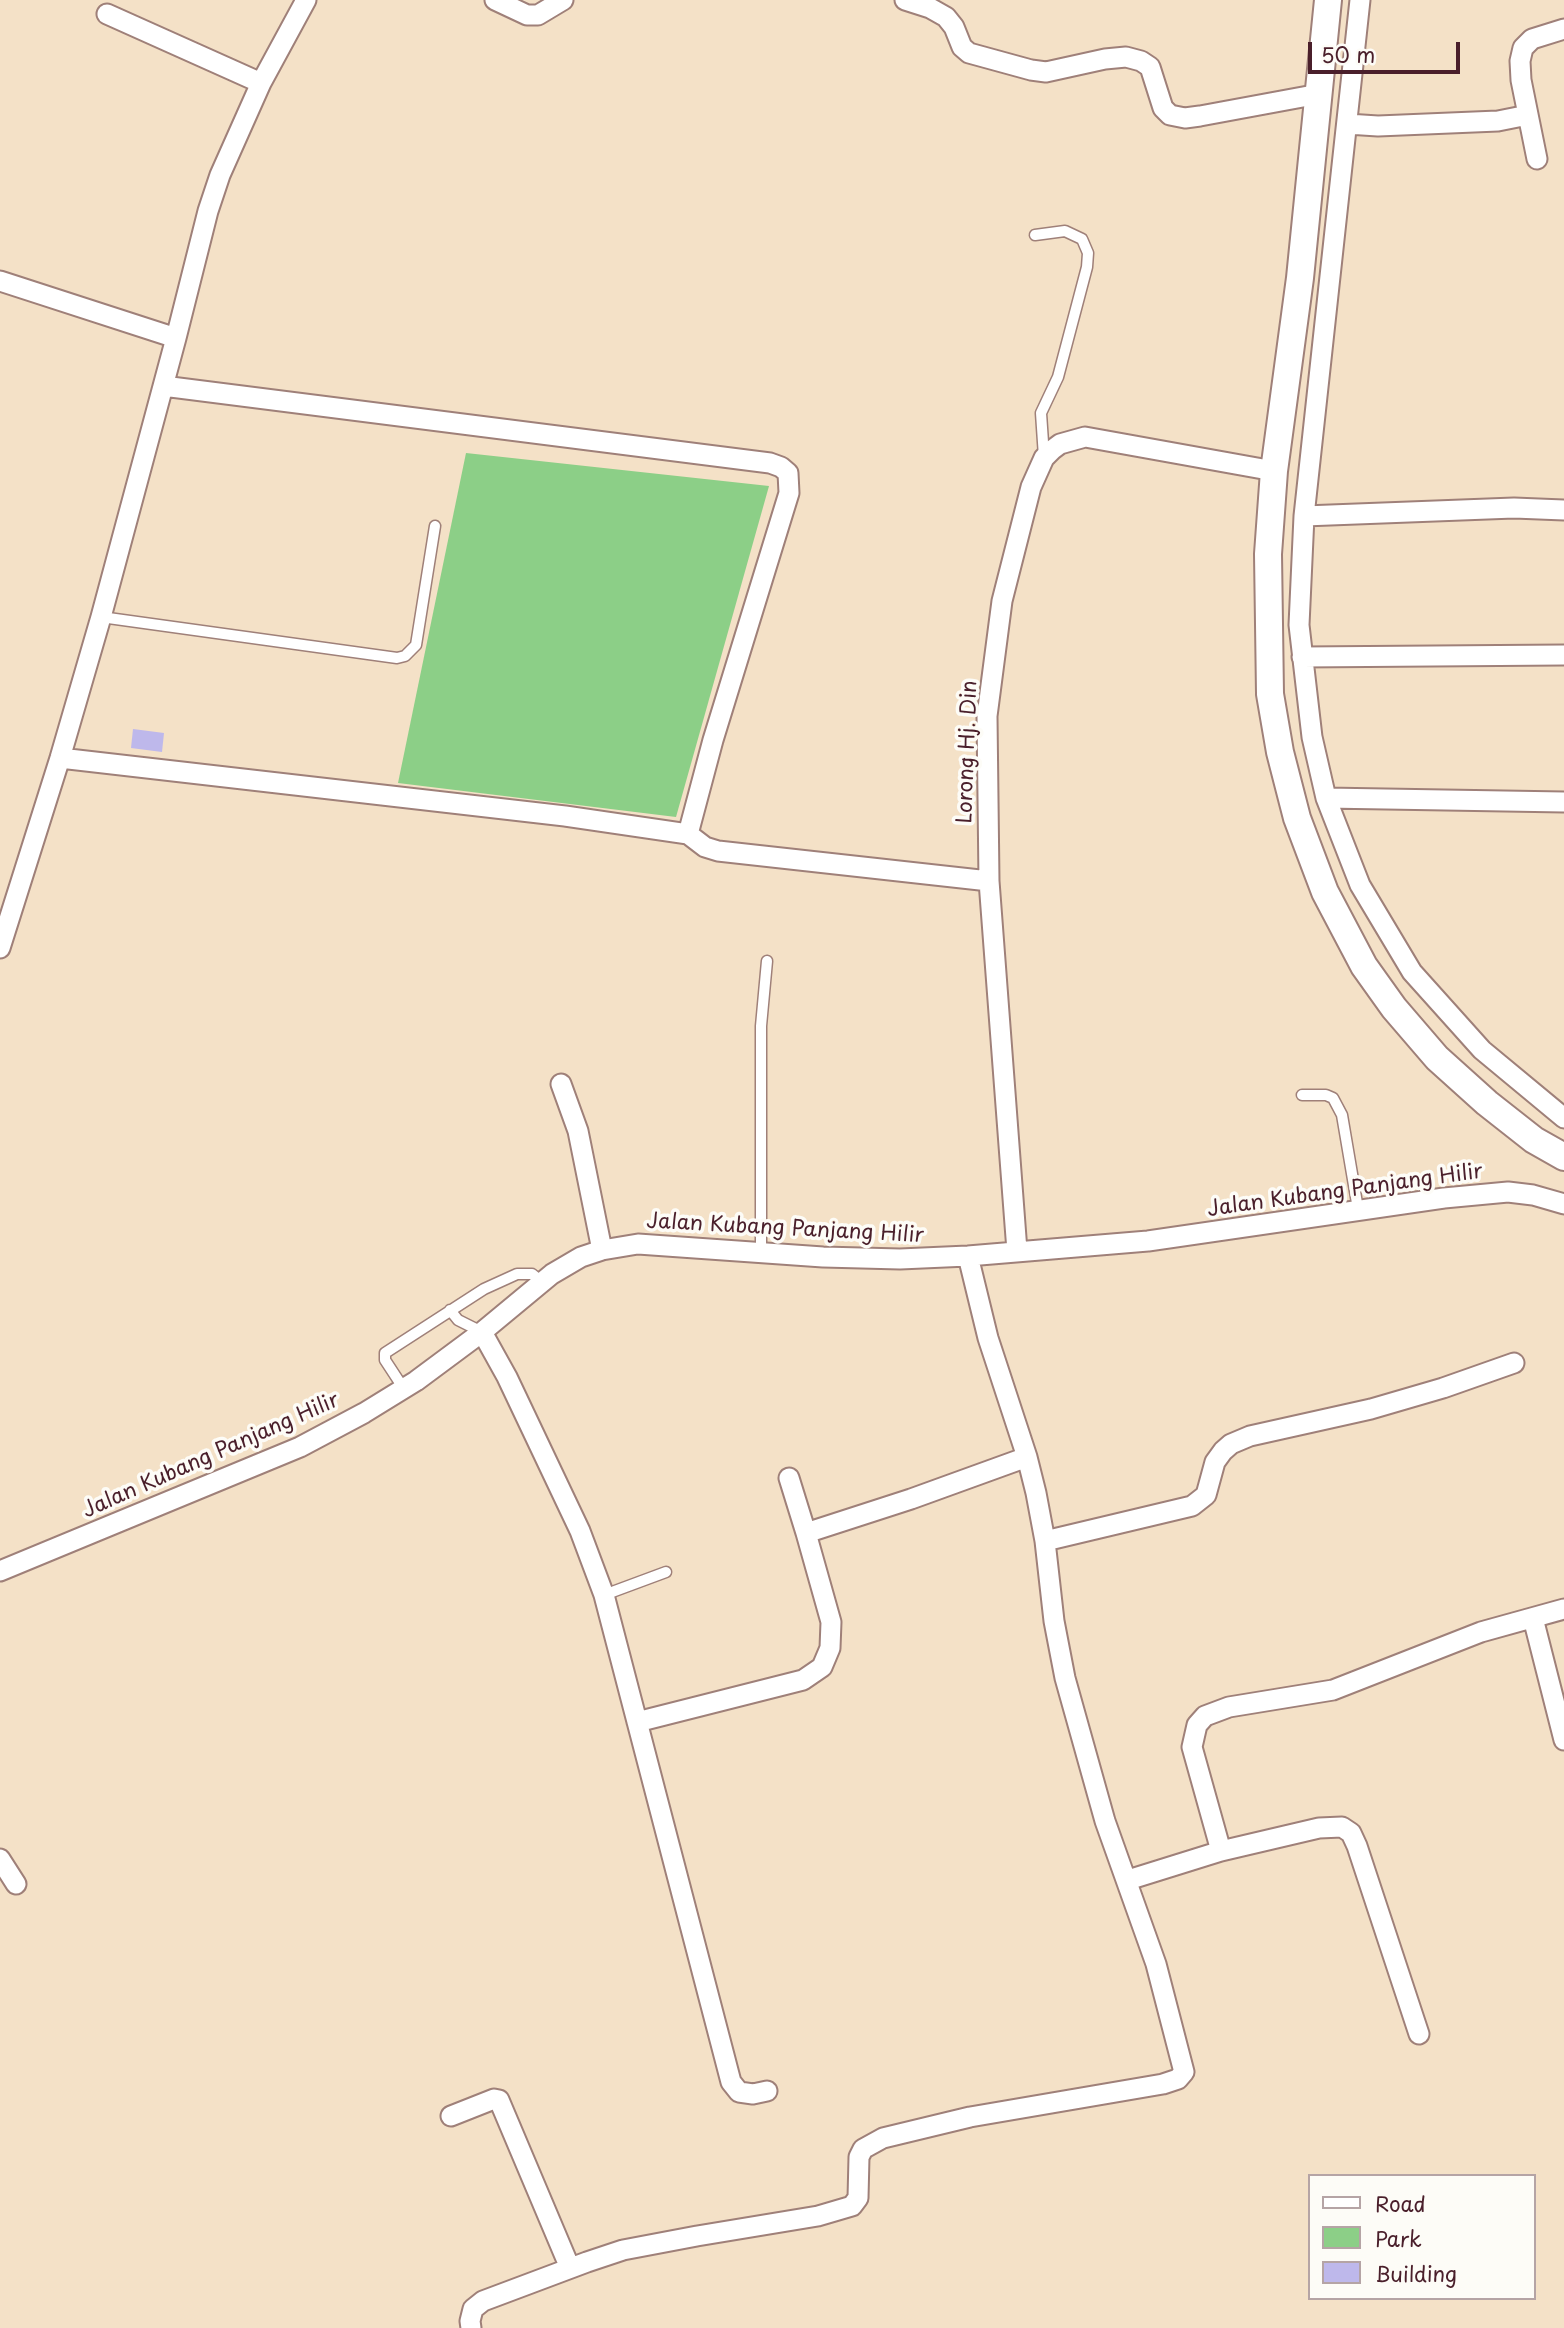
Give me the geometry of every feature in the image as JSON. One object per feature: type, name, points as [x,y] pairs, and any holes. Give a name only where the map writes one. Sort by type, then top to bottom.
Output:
[{"type":"main road","points":[[1328,0],[1298,292],[1274,471],[1268,554],[1270,694],[1280,752],[1297,818],[1325,892],[1364,965],[1394,1008],[1437,1058],[1487,1103],[1534,1140],[1564,1157]]},
{"type":"street","points":[[0,948],[101,617],[208,211],[220,175],[261,83],[306,0]]},
{"type":"street","points":[[495,0],[527,15],[538,15],[563,0]]},
{"type":"street","points":[[905,0],[930,8],[946,17],[954,27],[962,47],[969,53],[1031,70],[1046,72],[1105,58],[1126,57],[1141,61],[1150,67],[1163,108],[1170,115],[1193,117],[1319,94]]},
{"type":"street","points":[[1360,0],[1304,516],[1299,625],[1312,737],[1326,798],[1360,885],[1412,972],[1482,1050],[1564,1118]]},
{"type":"street","points":[[107,14],[261,83]]},
{"type":"street","points":[[1537,159],[1520,61],[1523,48],[1532,39],[1564,29]]},
{"type":"street","points":[[1347,124],[1378,126],[1498,121],[1528,115]]},
{"type":"street","points":[[1311,177],[1341,178]]},
{"type":"street","points":[[0,281],[176,338]]},
{"type":"street","points":[[163,386],[770,463],[781,467],[788,474],[789,493],[713,740],[688,834]]},
{"type":"street","points":[[1044,458],[1060,444],[1085,437],[1274,471]]},
{"type":"street","name":"Lorong Hj. Din","points":[[1017,1251],[989,881],[987,716],[1002,601],[1031,487],[1044,458]]},
{"type":"street","points":[[1304,516],[1514,508],[1564,510]]},
{"type":"street","points":[[1302,657],[1564,655]]},
{"type":"street","points":[[60,758],[565,816],[688,834],[705,847],[718,851],[989,881]]},
{"type":"street","points":[[1326,798],[1564,802]]},
{"type":"street","points":[[561,1084],[578,1131],[602,1250]]},
{"type":"street","name":"Jalan Kubang Panjang Hilir","points":[[0,1571],[300,1447],[364,1413],[404,1389],[482,1332],[552,1274],[581,1257],[602,1250],[638,1244],[761,1254],[900,1259],[968,1256],[1148,1241],[1358,1209],[1508,1192],[1533,1195],[1564,1204]]},
{"type":"street","points":[[471,2328],[473,2309],[483,2301],[623,2250],[843,2210],[852,2206],[858,2198],[859,2157],[863,2149],[897,2134],[970,2117],[1163,2084],[1178,2079],[1184,2072],[1156,1964],[1105,1821],[1065,1678],[1054,1621],[1045,1541],[1027,1457],[988,1338],[968,1256]]},
{"type":"street","points":[[482,1332],[507,1377],[580,1531],[604,1595],[731,2082],[739,2092],[754,2094],[767,2091]]},
{"type":"street","points":[[1045,1541],[1192,1506],[1206,1495],[1215,1462],[1223,1451],[1231,1444],[1250,1436],[1371,1409],[1514,1363]]},
{"type":"street","points":[[806,1533],[911,1500],[1027,1457]]},
{"type":"street","points":[[637,1722],[803,1680],[822,1667],[830,1648],[831,1622],[789,1478]]},
{"type":"street","points":[[1221,1851],[1192,1747],[1197,1725],[1205,1716],[1229,1707],[1333,1690],[1481,1632],[1564,1609]]},
{"type":"street","points":[[1533,1618],[1564,1740]]},
{"type":"street","points":[[1128,1880],[1221,1851],[1333,1826],[1342,1827],[1351,1833],[1419,2034]]},
{"type":"street","points":[[0,1859],[16,1884]]},
{"type":"street","points":[[451,2116],[494,2099],[499,2100],[570,2268]]},
{"type":"lane","points":[[1035,235],[1065,231],[1083,239],[1088,253],[1087,267],[1058,377],[1041,413],[1044,458]]},
{"type":"lane","points":[[101,617],[397,658],[405,656],[416,645],[435,526]]},
{"type":"lane","points":[[761,1254],[761,1026],[767,961]]},
{"type":"lane","points":[[1302,1095],[1326,1095],[1333,1098],[1342,1115],[1358,1209]]},
{"type":"lane","points":[[404,1389],[384,1353],[450,1310],[517,1274],[532,1274],[542,1282]]},
{"type":"lane","points":[[450,1310],[458,1320],[482,1332]]},
{"type":"lane","points":[[604,1595],[666,1572]]},
{"type":"green space","points":[[466,453],[769,486],[676,817],[398,783]]},
{"type":"building","points":[[133,729],[164,733],[162,752],[131,748]]}]
